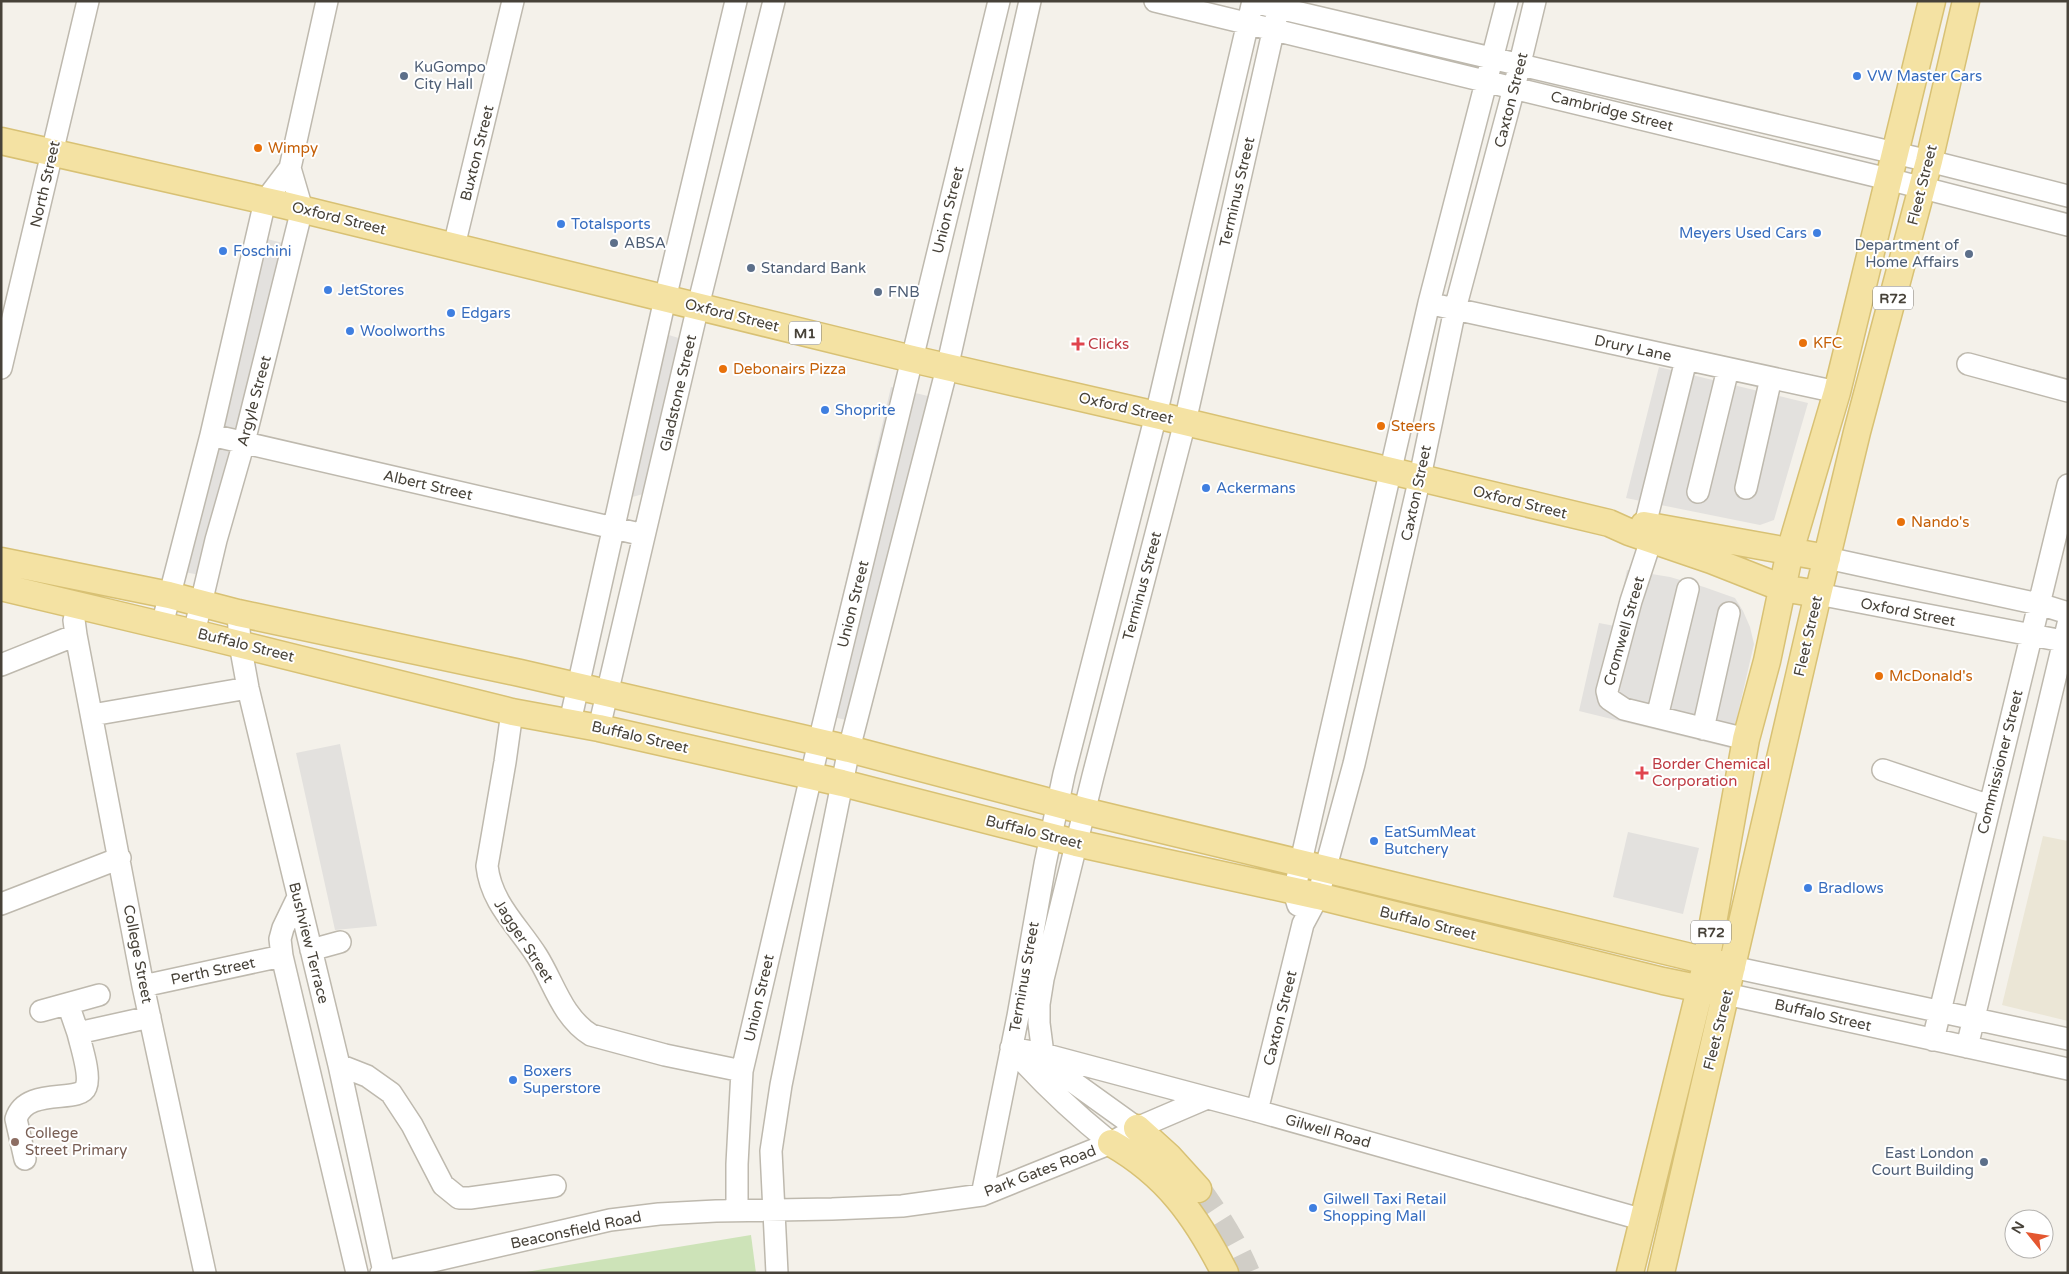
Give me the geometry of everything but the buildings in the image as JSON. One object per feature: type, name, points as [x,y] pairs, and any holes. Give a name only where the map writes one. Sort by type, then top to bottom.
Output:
[{"type":"main road","name":"Fleet Street","points":[[1630,1273],[1700,988],[1746,739],[1767,661],[1790,551],[1837,392],[1932,1]]},
{"type":"main road","name":"Fleet Street","points":[[1661,1273],[1818,594],[1857,432],[1929,161],[1966,1]]},
{"type":"main road","name":"Oxford Street","points":[[1,141],[302,209],[948,368],[1156,414],[1609,523],[1632,522],[1648,532],[1711,560],[1782,588],[1818,594]]},
{"type":"main road","name":"Oxford Street","points":[[1648,532],[1790,551],[1827,558]]},
{"type":"main road","name":"Buffalo Street","points":[[1,561],[169,595],[238,613],[577,686],[849,748],[1084,812],[1314,865],[1732,967]]},
{"type":"main road","name":"Buffalo Street","points":[[1,587],[512,712],[599,728],[842,783],[1064,840],[1306,894],[1726,994]]},
{"type":"main road","points":[[1137,1128],[1198,1189]]},
{"type":"main road","points":[[1111,1143],[1135,1156],[1164,1181],[1188,1209],[1212,1247],[1225,1273]]},
{"type":"street","name":"North Street","points":[[1,368],[88,1]]},
{"type":"street","points":[[162,625],[211,435],[265,201],[290,168],[327,1]]},
{"type":"street","name":"Buxton Street","points":[[454,246],[513,1]]},
{"type":"street","points":[[570,722],[665,299],[736,1]]},
{"type":"street","name":"Gladstone Street","points":[[599,728],[698,306],[774,1]]},
{"type":"street","name":"Union Street","points":[[737,1210],[737,1164],[742,1072],[819,742],[999,1]]},
{"type":"street","points":[[777,1273],[771,1151],[781,1085],[849,748],[948,368],[1030,1]]},
{"type":"street","name":"Cambridge Street","points":[[1155,1],[1888,179],[2068,225]]},
{"type":"street","name":"Cambridge Street","points":[[1252,1],[1280,5],[1520,65],[1929,161],[2068,196]]},
{"type":"street","name":"Terminus Street","points":[[1043,1054],[1039,1023],[1039,1004],[1064,840],[1058,805],[1064,774],[1156,414],[1252,1]]},
{"type":"street","name":"Caxton Street","points":[[1257,1111],[1304,924],[1306,894],[1314,865],[1390,470],[1429,304],[1488,82],[1507,1]]},
{"type":"street","name":"Caxton Street","points":[[1314,865],[1354,764],[1420,477],[1455,309],[1520,65],[1535,1]]},
{"type":"street","name":"Terminus Street","points":[[982,1195],[1011,1048],[1064,840],[1084,812],[1185,422],[1280,5]]},
{"type":"street","points":[[290,168],[302,209]]},
{"type":"street","name":"Argyle Street","points":[[194,633],[216,540],[244,442],[302,209]]},
{"type":"street","name":"Drury Lane","points":[[1429,304],[1837,392]]},
{"type":"street","points":[[1648,532],[1686,360]]},
{"type":"street","points":[[1968,364],[2068,391]]},
{"type":"street","points":[[1698,492],[1728,369]]},
{"type":"street","points":[[1746,488],[1771,378]]},
{"type":"street","name":"Albert Street","points":[[211,435],[644,535]]},
{"type":"street","name":"Commissioner Street","points":[[1933,1040],[2068,485]]},
{"type":"street","name":"Cromwell Street","points":[[1648,532],[1607,691],[1608,700],[1624,709],[1746,739]]},
{"type":"street","name":"Oxford Street","points":[[1827,558],[2039,604],[2068,613]]},
{"type":"street","name":"College Street","points":[[71,576],[76,635],[143,986],[205,1273]]},
{"type":"street","points":[[1657,717],[1688,589]]},
{"type":"street","name":"Oxford Street","points":[[1818,594],[2031,636],[2066,636]]},
{"type":"street","name":"Bushview Terrace","points":[[238,613],[240,644],[248,688],[339,1065],[383,1272]]},
{"type":"street","points":[[1703,729],[1729,613]]},
{"type":"street","points":[[1,664],[76,635]]},
{"type":"street","points":[[1967,1047],[2066,636]]},
{"type":"street","points":[[92,715],[248,688]]},
{"type":"street","name":"Jagger Street","points":[[512,712],[486,866],[488,879],[499,905],[537,956],[566,1010],[581,1029],[591,1035],[665,1055],[742,1072]]},
{"type":"street","points":[[1883,770],[1990,806]]},
{"type":"street","points":[[1,904],[120,858]]},
{"type":"street","points":[[298,897],[283,928],[280,939],[282,956],[357,1273]]},
{"type":"street","points":[[311,950],[340,942]]},
{"type":"street","name":"Perth Street","points":[[143,986],[282,956]]},
{"type":"street","name":"Buffalo Street","points":[[1732,967],[2068,1039]]},
{"type":"street","name":"Buffalo Street","points":[[1726,994],[2068,1069]]},
{"type":"street","points":[[41,1010],[99,996]]},
{"type":"street","points":[[25,1159],[16,1119],[23,1106],[37,1100],[80,1093],[86,1088],[87,1076],[78,1033],[68,1004]]},
{"type":"street","points":[[78,1033],[150,1018]]},
{"type":"street","name":"Terminus Street","points":[[1011,1048],[1043,1084],[1111,1143]]},
{"type":"street","name":"Gilwell Road","points":[[1011,1048],[1043,1054],[1257,1111],[1644,1220]]},
{"type":"street","points":[[1043,1054],[1066,1077],[1137,1128]]},
{"type":"street","points":[[339,1065],[367,1076],[391,1093],[412,1125],[443,1185],[459,1198],[555,1186]]},
{"type":"street","name":"Park Gates Road","points":[[773,1211],[902,1206],[982,1195],[1111,1143],[1137,1128],[1207,1098]]},
{"type":"street","name":"Beaconsfield Road","points":[[383,1272],[610,1220],[659,1214],[737,1210],[773,1211]]},
{"type":"shaded area","points":[[252,235],[294,246],[218,578],[172,570]]},
{"type":"shaded area","points":[[662,333],[682,339],[643,494],[629,498]]},
{"type":"shaded area","points":[[1659,367],[1808,403],[1774,520],[1760,525],[1626,498]]},
{"type":"shaded area","points":[[891,387],[940,399],[864,724],[815,713]]},
{"type":"shaded area","points":[[1627,570],[1670,577],[1704,587],[1735,598],[1743,611],[1750,627],[1754,644],[1730,748],[1579,711],[1599,623],[1615,626]]},
{"type":"shaded area","points":[[340,744],[377,926],[335,930],[296,753]]},
{"type":"shaded area","points":[[1628,832],[1699,848],[1683,914],[1613,897]]},
{"type":"shaded area","points":[[2043,836],[2068,841],[2068,1021],[2002,1005]]},
{"type":"green space","points":[[751,1235],[756,1273],[520,1273]]},
{"type":"tunnel","points":[[1198,1189],[1225,1230],[1247,1273]]},
{"type":"place","name":"KuGompo City Hall","points":[[404,76]]},
{"type":"place","name":"VW Master Cars","points":[[1857,76]]},
{"type":"place","name":"Wimpy","points":[[258,148]]},
{"type":"place","name":"Totalsports","points":[[561,224]]},
{"type":"place","name":"Meyers Used Cars","points":[[1817,233]]},
{"type":"place","name":"ABSA","points":[[614,243]]},
{"type":"place","name":"Foschini","points":[[223,251]]},
{"type":"place","name":"Department of Home Affairs","points":[[1969,254]]},
{"type":"place","name":"Standard Bank","points":[[751,268]]},
{"type":"place","name":"JetStores","points":[[328,290]]},
{"type":"place","name":"FNB","points":[[878,292]]},
{"type":"place","name":"Edgars","points":[[451,313]]},
{"type":"place","name":"Woolworths","points":[[350,331]]},
{"type":"place","name":"KFC","points":[[1803,343]]},
{"type":"place","name":"Clicks","points":[[1078,344]]},
{"type":"place","name":"Debonairs Pizza","points":[[723,369]]},
{"type":"place","name":"Shoprite","points":[[825,410]]},
{"type":"place","name":"Steers","points":[[1381,426]]},
{"type":"place","name":"Ackermans","points":[[1206,488]]},
{"type":"place","name":"Nando's","points":[[1901,522]]},
{"type":"place","name":"McDonald's","points":[[1879,676]]},
{"type":"place","name":"Border Chemical Corporation","points":[[1642,773]]},
{"type":"place","name":"EatSumMeat Butchery","points":[[1374,841]]},
{"type":"place","name":"Bradlows","points":[[1808,888]]},
{"type":"place","name":"Boxers Superstore","points":[[513,1080]]},
{"type":"place","name":"College Street Primary","points":[[15,1142]]},
{"type":"place","name":"East London Court Building","points":[[1984,1162]]},
{"type":"place","name":"Gilwell Taxi Retail Shopping Mall","points":[[1313,1208]]}]
